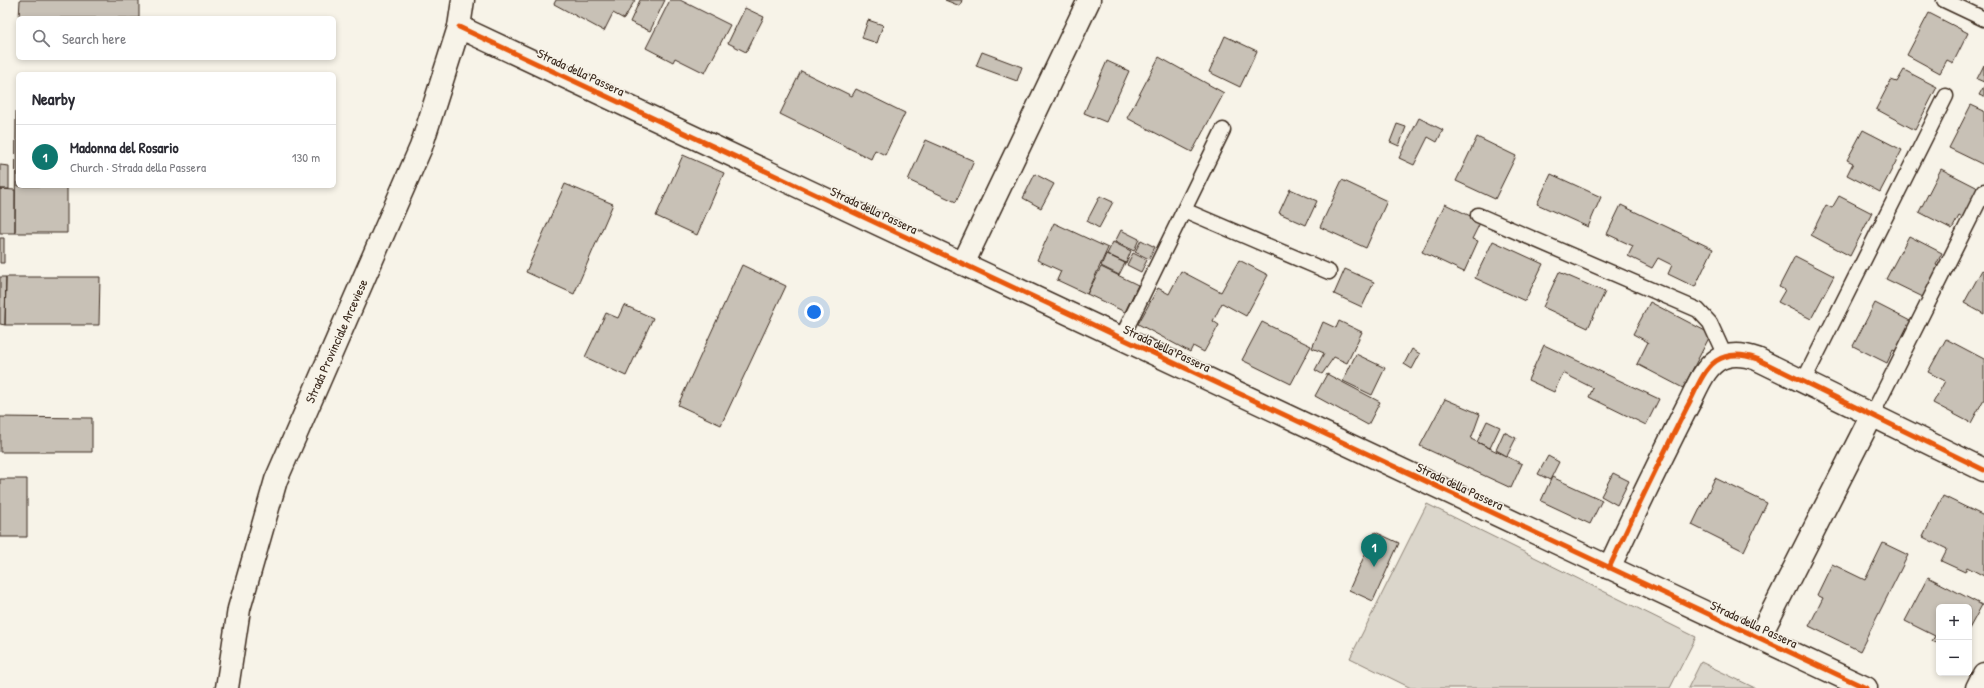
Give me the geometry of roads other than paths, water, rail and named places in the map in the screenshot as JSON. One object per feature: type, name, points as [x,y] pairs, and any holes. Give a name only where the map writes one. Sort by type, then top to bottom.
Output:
[{"type":"street","name":"Strada Provinciale Arceviese","points":[[227,688],[228,670],[239,609],[276,480],[422,147],[459,27],[463,0]]},
{"type":"street","points":[[964,264],[1089,0]]},
{"type":"street","name":"Strada della Passera","points":[[459,27],[1866,688]]},
{"type":"street","points":[[1609,568],[1664,451],[1703,377],[1715,361],[1725,356],[1747,356],[1984,470]]},
{"type":"street","points":[[1759,638],[1872,415]]},
{"type":"street","points":[[1977,688],[1984,674]]},
{"type":"lane","points":[[1944,0],[1984,19]]},
{"type":"lane","points":[[1803,382],[1946,96]]},
{"type":"lane","points":[[1121,339],[1223,130]]},
{"type":"lane","points":[[1872,415],[1984,191]]},
{"type":"lane","points":[[1184,210],[1329,272]]},
{"type":"lane","points":[[1478,215],[1698,310],[1710,322],[1725,356]]},
{"type":"place","name":"Madonna del Rosario","points":[[1374,567]]}]
